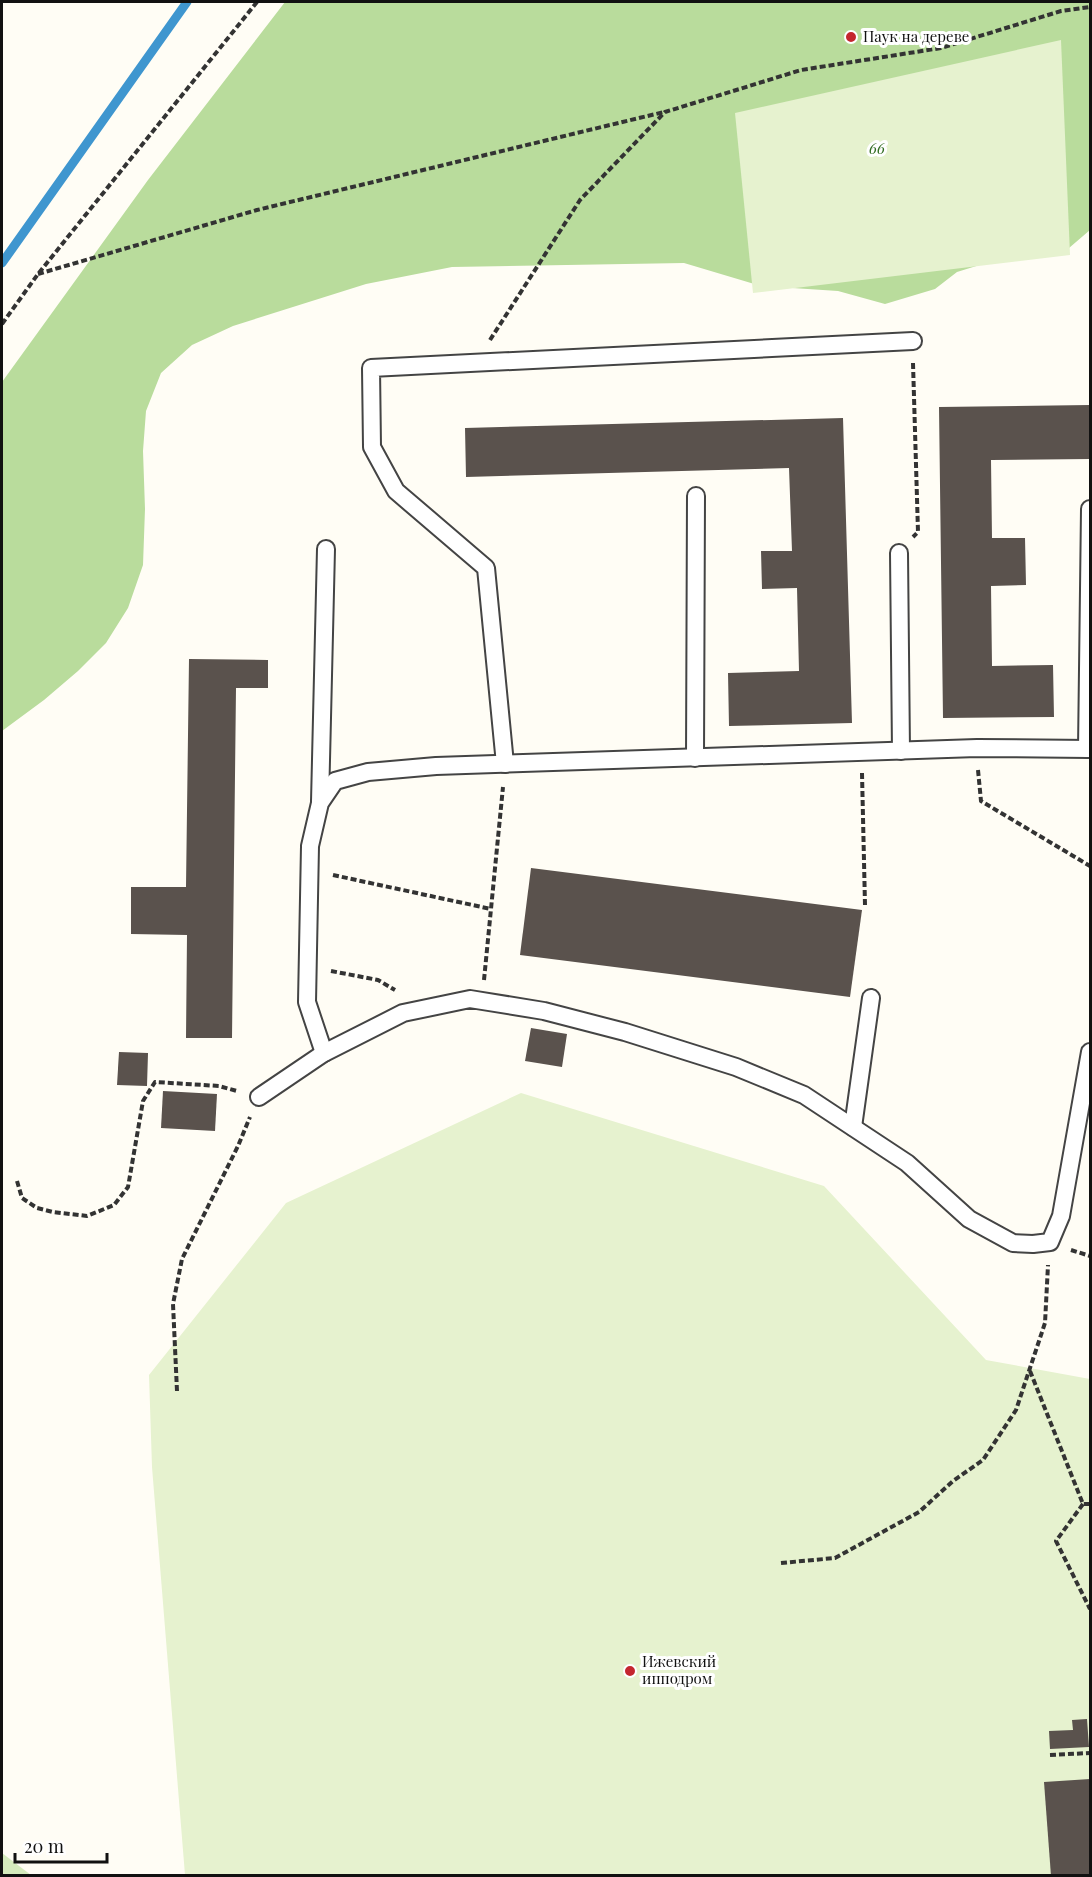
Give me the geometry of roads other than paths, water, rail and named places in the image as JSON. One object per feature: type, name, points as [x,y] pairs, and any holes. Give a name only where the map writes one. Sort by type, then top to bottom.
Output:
[{"type":"lane","points":[[505,764],[486,568],[396,490],[372,447],[371,368],[913,341]]},
{"type":"lane","points":[[695,758],[696,496]]},
{"type":"lane","points":[[320,803],[335,781],[368,772],[505,764],[976,748],[1089,749],[1090,509]]},
{"type":"lane","points":[[324,1053],[307,1002],[310,846],[320,803],[326,549]]},
{"type":"lane","points":[[899,553],[901,751]]},
{"type":"lane","points":[[853,1127],[871,998]]},
{"type":"lane","points":[[258,1098],[324,1053],[403,1013],[470,999],[544,1011],[625,1032],[736,1067],[804,1095],[907,1163],[969,1219],[1013,1243],[1033,1244],[1050,1242],[1061,1216],[1090,1052]]},
{"type":"waterway","points":[[2,263],[187,2]]},
{"type":"place","name":"Паук на дереве","points":[[851,37]]},
{"type":"place","name":"Ижевский ипподром","points":[[630,1671]]},
{"type":"park label","name":"66","points":[[877,149]]}]
